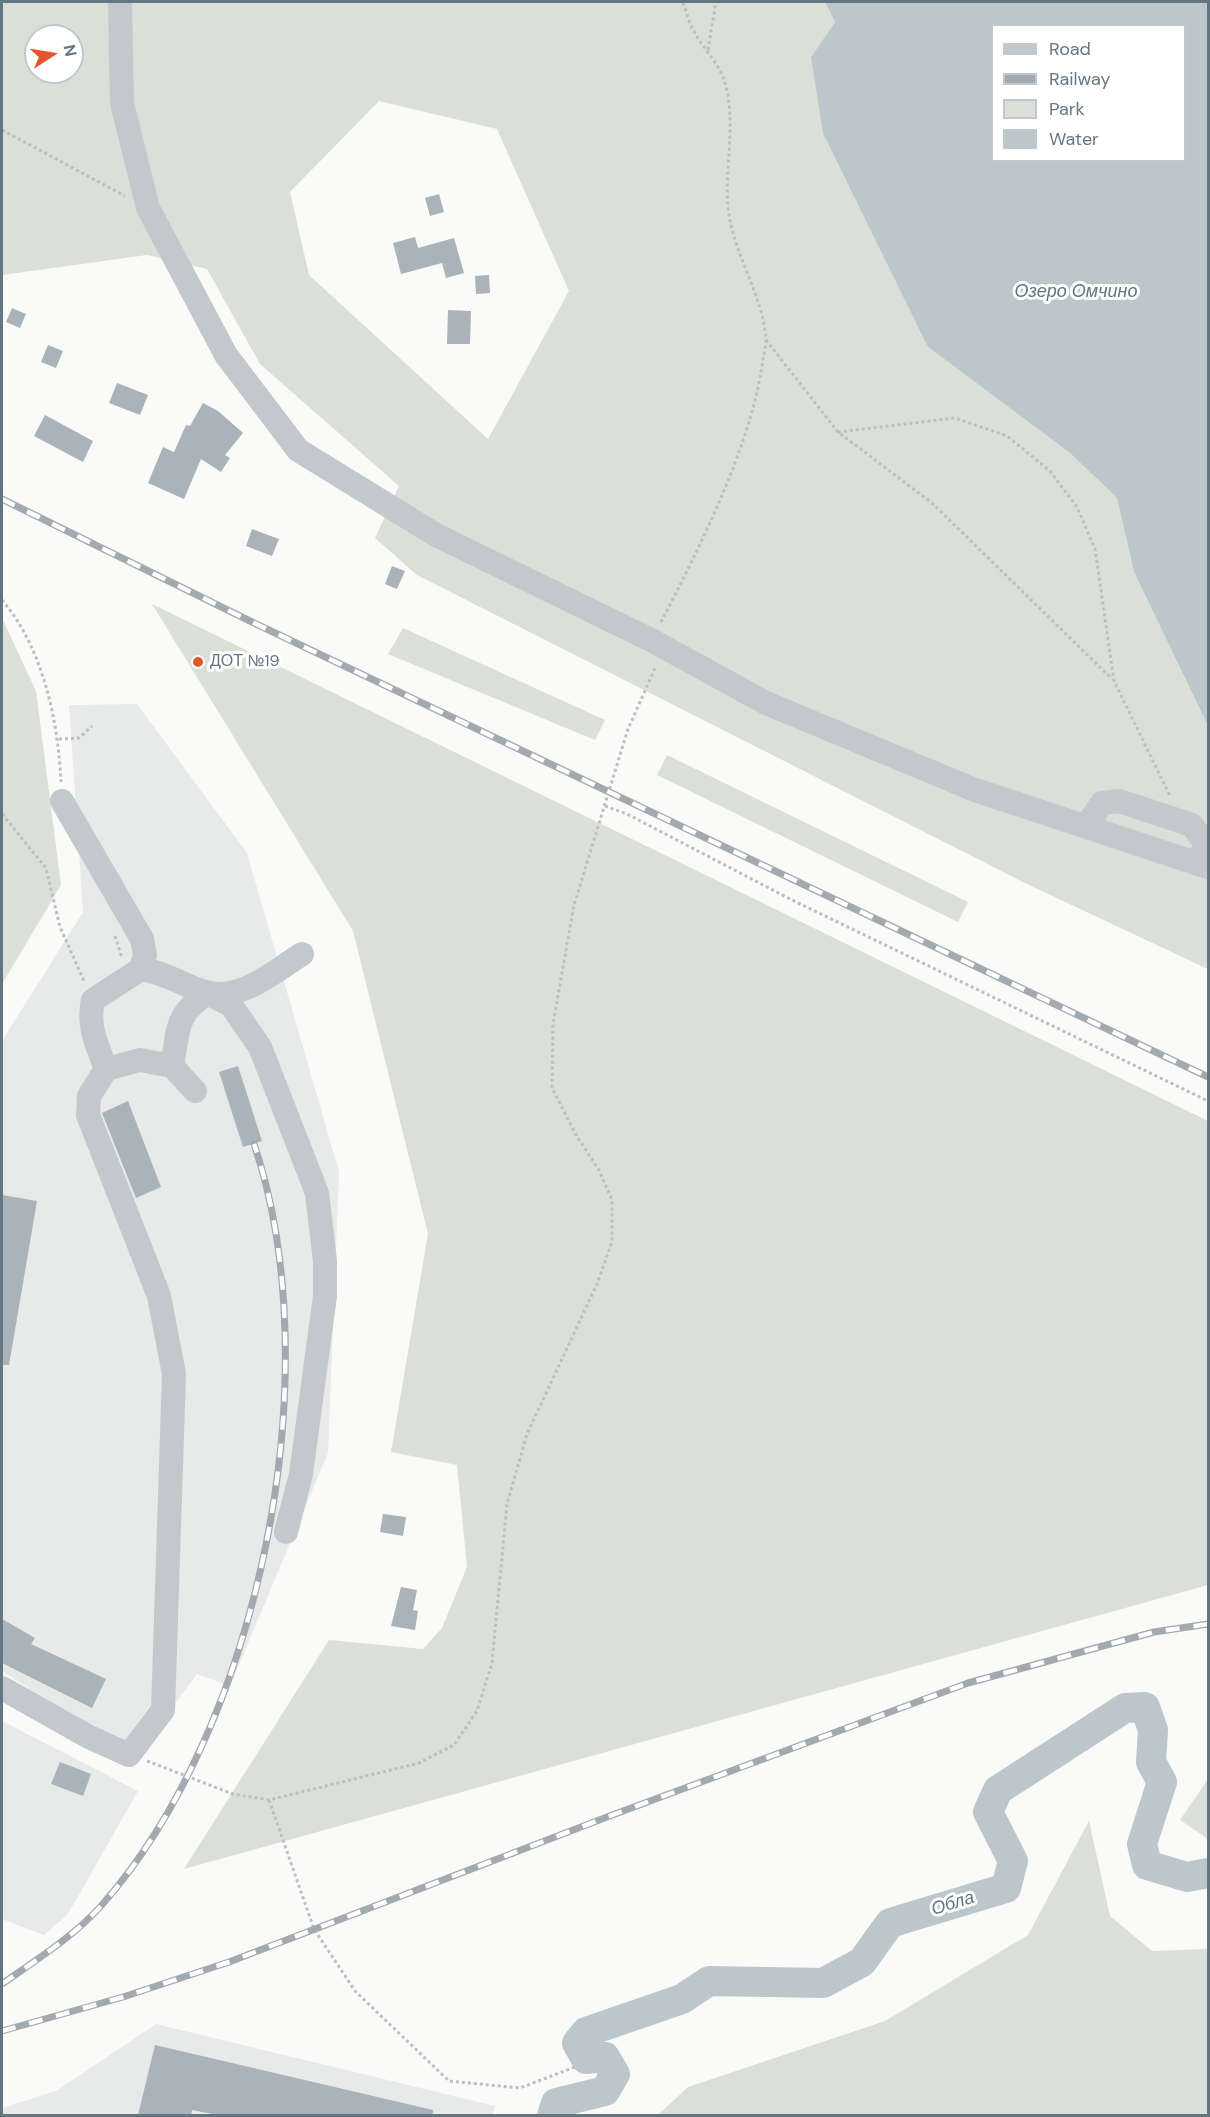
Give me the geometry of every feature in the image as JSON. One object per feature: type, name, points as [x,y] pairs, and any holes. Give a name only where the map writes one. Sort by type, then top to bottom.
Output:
[{"type":"street","points":[[120,2],[122,103],[147,208],[226,355],[298,450],[436,535],[658,644],[766,703],[975,790],[1087,825],[1203,866],[1206,844],[1192,825],[1119,801],[1102,803],[1087,825]]},
{"type":"street","points":[[62,801],[142,939],[145,955],[141,969]]},
{"type":"street","points":[[172,1066],[180,1023],[186,1008],[207,993],[233,992],[255,984],[302,954]]},
{"type":"street","points":[[106,1069],[91,1029],[89,1018],[93,1000],[141,969],[160,971],[231,1005],[260,1047],[317,1193],[325,1261],[325,1296],[301,1474],[286,1532]]},
{"type":"street","points":[[2,1688],[89,1737],[129,1755],[163,1710],[174,1374],[159,1296],[88,1115],[89,1096],[106,1069],[140,1060],[172,1066],[195,1091]]},
{"type":"path","points":[[129,1755],[233,1794],[269,1800],[419,1763],[454,1745],[477,1711],[492,1663],[507,1504],[527,1434],[597,1284],[612,1242],[612,1200],[599,1170],[576,1135],[552,1088],[554,1024],[574,905],[628,729],[658,644],[741,443],[758,392],[766,340],[758,303],[742,266],[728,208],[729,105],[723,78],[708,50],[694,32],[684,2]]},
{"type":"path","points":[[708,50],[716,2]]},
{"type":"path","points":[[2,130],[147,208]]},
{"type":"path","points":[[766,340],[838,432],[932,503],[1114,681]]},
{"type":"path","points":[[838,432],[955,418],[1007,436],[1050,471],[1077,507],[1095,549],[1114,681],[1183,822]]},
{"type":"path","points":[[59,739],[79,738],[92,726]]},
{"type":"path","points":[[605,806],[627,814],[790,900],[1209,1101]]},
{"type":"path","points":[[2,813],[46,868],[60,927],[93,1000]]},
{"type":"path","points":[[269,1800],[314,1929],[355,1991],[450,2081],[520,2088],[575,2067]]},
{"type":"shaded area","points":[[137,704],[247,853],[339,1172],[328,1453],[230,1686],[197,1674],[135,1758],[2,1671],[2,1041],[83,912],[69,705]]},
{"type":"shaded area","points":[[2,1721],[138,1791],[68,1914],[44,1935],[2,1919]]},
{"type":"shaded area","points":[[156,2024],[495,2106],[492,2116],[2,2116],[2,2108],[56,2091]]},
{"type":"green space","points":[[2,2],[825,2],[835,22],[811,57],[928,347],[1070,453],[1117,498],[1134,572],[1208,726],[1208,969],[1029,885],[417,575],[375,538],[399,486],[260,364],[207,269],[147,255],[2,275]],"holes":[[[379,101],[497,129],[569,291],[488,439],[309,275],[290,192]]]},
{"type":"green space","points":[[152,604],[1208,1121],[1208,1585],[184,1869],[329,1640],[423,1649],[442,1628],[467,1567],[457,1465],[391,1452],[428,1234],[353,931]]},
{"type":"green space","points":[[2,618],[36,691],[61,885],[2,984]]},
{"type":"green space","points":[[403,628],[605,720],[595,740],[388,654]]},
{"type":"green space","points":[[667,755],[968,902],[958,922],[657,775]]},
{"type":"green space","points":[[1208,1779],[1208,1839],[1180,1820]]},
{"type":"green space","points":[[1089,1821],[1110,1916],[1152,1951],[1208,1949],[1208,2115],[658,2115],[688,2087],[885,2021],[1028,1935]]},
{"type":"water","name":"Озеро Омчино","points":[[825,2],[1208,2],[1208,726],[1134,572],[1117,498],[1070,453],[928,347],[823,133],[811,57],[835,22]]},
{"type":"building","points":[[439,194],[444,212],[430,216],[425,198]]},
{"type":"building","points":[[415,237],[418,248],[454,238],[464,273],[446,278],[442,263],[401,274],[393,243]]},
{"type":"building","points":[[489,275],[490,293],[476,294],[475,276]]},
{"type":"building","points":[[12,308],[26,314],[20,328],[6,322]]},
{"type":"building","points":[[448,310],[471,311],[470,344],[447,344]]},
{"type":"building","points":[[48,345],[63,351],[56,368],[41,362]]},
{"type":"building","points":[[117,383],[148,395],[140,415],[109,403]]},
{"type":"building","points":[[203,403],[218,411],[243,433],[225,455],[230,458],[221,472],[201,459],[184,499],[148,483],[163,447],[174,452],[186,425],[190,426]]},
{"type":"building","points":[[45,415],[93,441],[83,462],[34,436]]},
{"type":"building","points":[[252,529],[279,539],[272,556],[246,546]]},
{"type":"building","points":[[392,566],[405,571],[397,589],[385,584]]},
{"type":"building","points":[[238,1066],[262,1141],[243,1147],[219,1072]]},
{"type":"building","points":[[128,1101],[161,1187],[136,1198],[102,1113]]},
{"type":"building","points":[[2,1195],[37,1201],[9,1365],[2,1365]]},
{"type":"building","points":[[383,1514],[406,1517],[403,1536],[380,1532]]},
{"type":"building","points":[[401,1587],[417,1590],[413,1610],[418,1611],[415,1630],[391,1626]]},
{"type":"building","points":[[2,1619],[35,1638],[31,1644],[106,1679],[92,1708],[2,1663]]},
{"type":"building","points":[[60,1762],[91,1774],[83,1796],[51,1784]]},
{"type":"building","points":[[155,2045],[433,2110],[433,2115],[217,2115],[192,2110],[191,2115],[138,2115]]},
{"type":"waterway","name":"Обла","points":[[552,2116],[556,2103],[605,2091],[615,2074],[605,2057],[586,2059],[577,2043],[586,2032],[682,1999],[709,1981],[823,1983],[862,1962],[890,1923],[1006,1888],[1013,1861],[988,1812],[998,1790],[1125,1708],[1145,1707],[1153,1730],[1151,1762],[1162,1782],[1142,1844],[1147,1865],[1187,1877],[1208,1873]]},
{"type":"railway","points":[[2,499],[252,622],[1208,1077]]},
{"type":"railway","points":[[2,1984],[54,1948],[90,1917],[101,1906],[157,1831],[203,1743],[240,1646],[266,1543],[282,1437],[285,1334],[276,1235],[254,1144]]},
{"type":"railway","points":[[2,2031],[123,1997],[229,1962],[607,1817],[968,1683],[1154,1632],[1208,1624]]},
{"type":"place","name":"ДОТ №19","points":[[198,662]]}]
